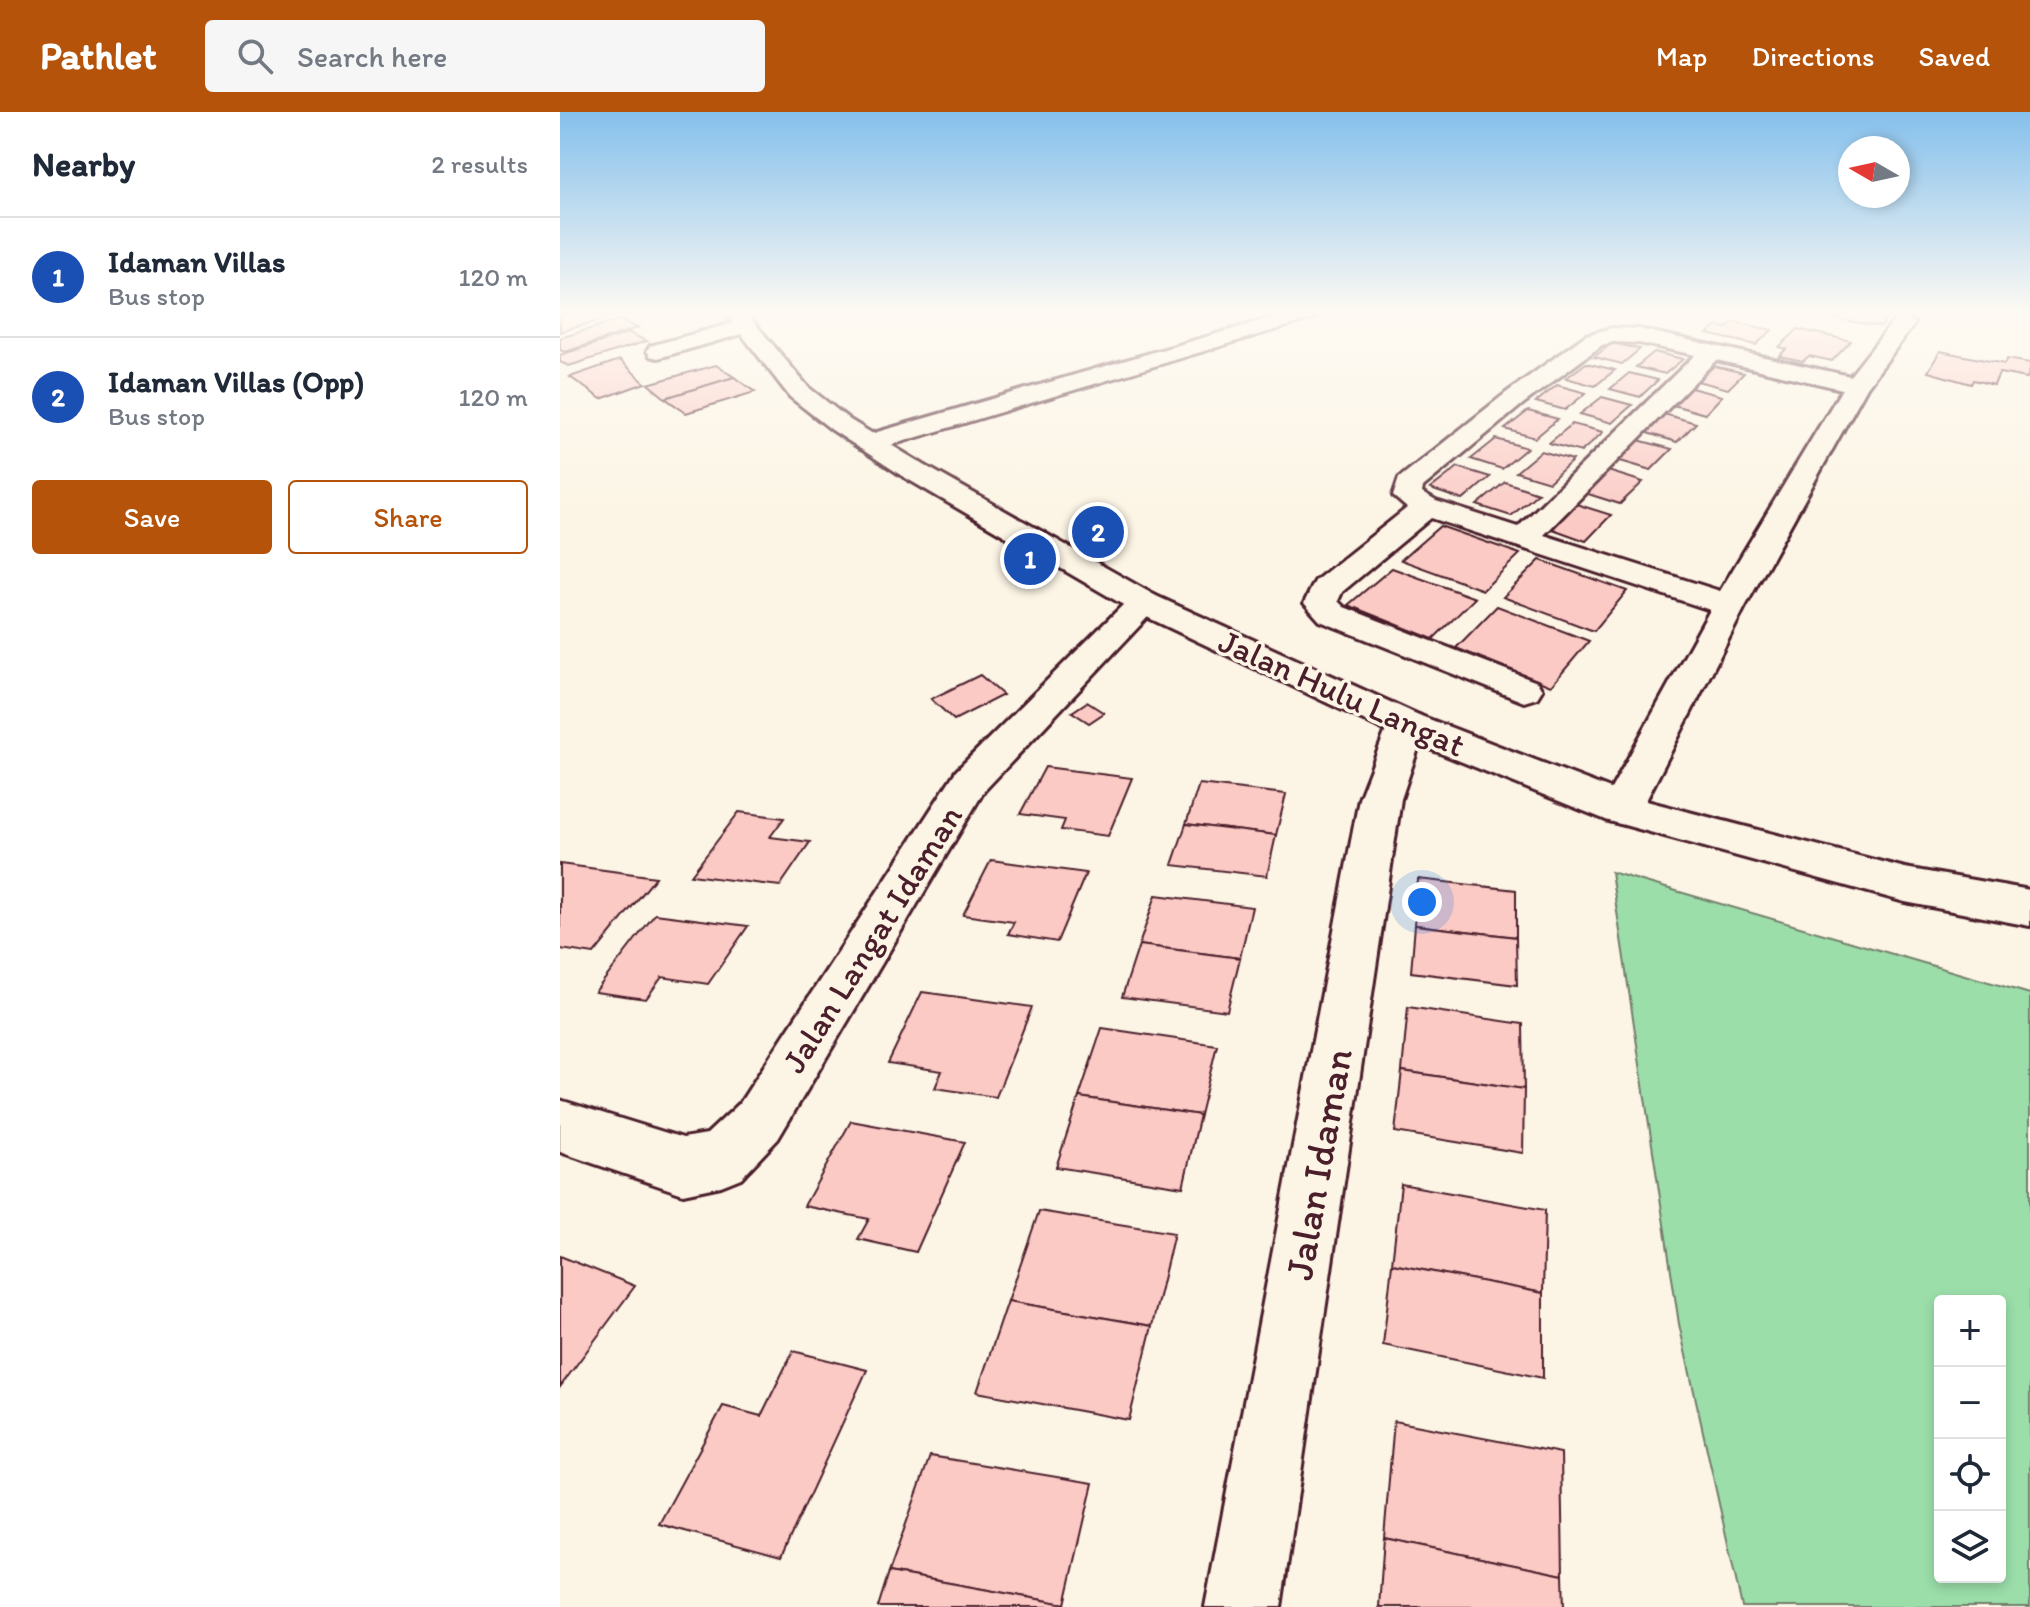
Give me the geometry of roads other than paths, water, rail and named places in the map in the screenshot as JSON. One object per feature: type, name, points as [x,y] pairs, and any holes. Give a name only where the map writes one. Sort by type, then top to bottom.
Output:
[{"type":"street","name":"Jalan Hulu Langat","points":[[792,384],[869,443],[1144,603],[1407,725],[1621,809],[1905,885],[2030,908]]},
{"type":"street","points":[[869,443],[1070,384]]},
{"type":"street","points":[[1534,384],[1409,484],[1407,496],[1426,507],[1729,605]]},
{"type":"street","points":[[1523,539],[1679,384]]},
{"type":"street","points":[[1621,809],[1729,605],[1856,385],[1851,384]]},
{"type":"street","points":[[1426,507],[1327,588],[1321,603],[1332,614],[1524,690]]},
{"type":"street","name":"Jalan Langat Idaman","points":[[560,1126],[683,1166],[721,1159],[759,1121],[970,781],[1144,603]]},
{"type":"street","name":"Jalan Idaman","points":[[1243,1607],[1380,799],[1407,725]]},
{"type":"place","name":"Idaman Villas (Opp)","points":[[1098,532]]},
{"type":"place","name":"Idaman Villas","points":[[1030,559]]}]
